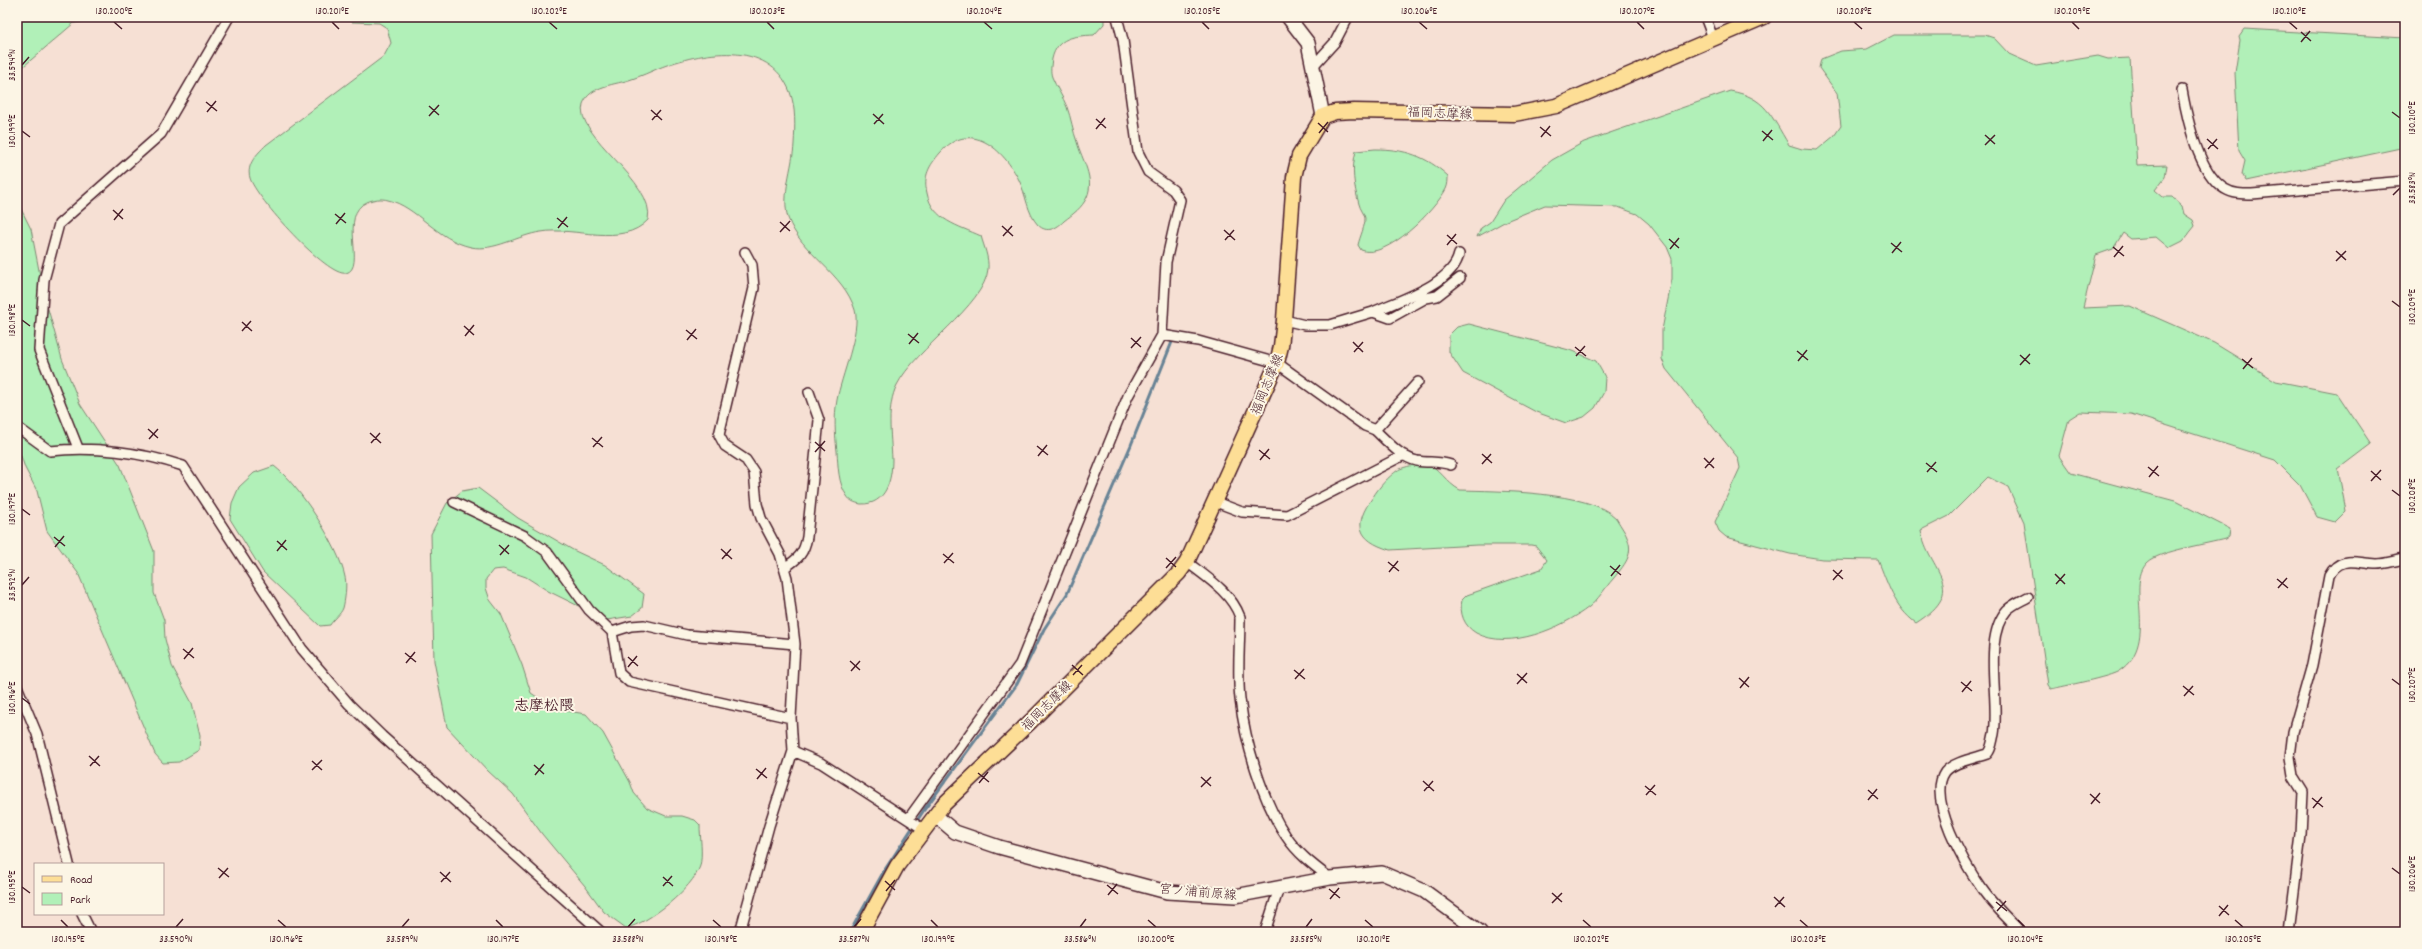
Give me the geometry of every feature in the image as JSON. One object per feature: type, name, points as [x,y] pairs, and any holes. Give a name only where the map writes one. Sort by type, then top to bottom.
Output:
[{"type":"main road","points":[[1288,17],[1308,43],[1314,65],[1323,116]]},
{"type":"main road","name":"福岡志摩線","points":[[861,932],[897,866],[935,815],[1131,621],[1187,562],[1213,501],[1277,363],[1281,346],[1284,320],[1294,176],[1299,156],[1323,116],[1335,112],[1354,111],[1514,114],[1556,106],[1764,17]]},
{"type":"main road","name":"宮ノ浦前原線","points":[[935,815],[955,832],[999,847],[1167,892],[1234,896],[1330,878],[1382,873],[1424,891],[1480,932]]},
{"type":"street","points":[[78,448],[39,350],[44,280],[59,224],[161,134],[229,17]]},
{"type":"street","points":[[909,818],[1020,664],[1128,396],[1162,335],[1166,262],[1180,200],[1173,190],[1148,172],[1138,152],[1123,40],[1117,17]]},
{"type":"street","points":[[1314,65],[1335,42],[1348,17]]},
{"type":"street","points":[[1705,17],[1713,38]]},
{"type":"street","points":[[2182,90],[2191,136],[2214,180],[2236,193],[2252,194],[2405,181]]},
{"type":"street","points":[[740,932],[771,819],[792,751],[791,718],[795,644],[791,598],[784,568],[780,554],[761,518],[751,465],[725,446],[719,435],[754,288],[752,265],[745,252]]},
{"type":"street","points":[[1284,320],[1305,326],[1330,325],[1373,312],[1434,284],[1451,272],[1459,254]]},
{"type":"street","points":[[1373,312],[1390,318],[1426,298],[1437,296],[1460,278]]},
{"type":"street","points":[[1162,335],[1198,341],[1277,363],[1365,426],[1375,430],[1404,455],[1418,461],[1441,461],[1451,465]]},
{"type":"street","points":[[1375,430],[1418,382]]},
{"type":"street","points":[[784,568],[798,560],[804,551],[807,537],[819,420],[809,392]]},
{"type":"street","points":[[17,427],[50,451],[78,448],[159,458],[183,466],[302,649],[349,704],[382,736],[601,932]]},
{"type":"street","points":[[1213,501],[1242,512],[1287,515],[1404,455]]},
{"type":"street","points":[[454,502],[537,543],[554,560],[589,610],[612,632],[619,673],[629,682],[791,718]]},
{"type":"street","points":[[2289,932],[2301,835],[2303,792],[2293,776],[2290,757],[2293,732],[2312,665],[2329,576],[2332,569],[2346,561],[2378,564],[2405,559]]},
{"type":"street","points":[[1187,562],[1221,589],[1238,609],[1240,617],[1240,699],[1246,732],[1264,791],[1286,837],[1308,862],[1330,878]]},
{"type":"street","points":[[2021,932],[1982,890],[1966,864],[1949,828],[1940,795],[1940,785],[1946,772],[1952,767],[1987,754],[1990,750],[1996,720],[1994,649],[1999,622],[2008,610],[2028,597]]},
{"type":"street","points":[[612,632],[631,626],[644,625],[687,635],[795,644]]},
{"type":"street","points":[[17,686],[37,734],[69,863]]},
{"type":"street","points":[[792,751],[821,763],[924,829]]},
{"type":"street","points":[[1265,932],[1279,888]]},
{"type":"street","points":[[82,915],[91,932]]},
{"type":"green space","points":[[17,17],[111,17],[74,23],[17,72]]},
{"type":"green space","points":[[348,17],[901,17],[906,20],[922,17],[1104,17],[1104,24],[1094,35],[1073,37],[1062,42],[1054,52],[1051,66],[1052,77],[1067,107],[1079,149],[1087,169],[1090,183],[1089,190],[1085,201],[1077,210],[1061,224],[1048,230],[1041,228],[1031,215],[1021,185],[1013,169],[1005,158],[985,142],[974,138],[963,138],[951,143],[936,158],[926,176],[926,187],[930,202],[934,210],[940,216],[981,236],[987,256],[988,269],[984,283],[975,297],[963,312],[918,357],[897,385],[891,402],[890,412],[892,467],[889,483],[882,496],[870,503],[859,504],[853,502],[847,496],[840,480],[835,426],[835,412],[839,390],[853,342],[856,319],[855,310],[842,285],[802,242],[794,231],[788,218],[786,200],[793,153],[795,118],[790,92],[780,75],[766,63],[750,56],[713,54],[676,62],[632,79],[597,89],[586,98],[583,104],[583,116],[590,130],[629,175],[640,190],[647,205],[648,220],[637,228],[625,233],[611,235],[554,231],[541,232],[488,247],[471,247],[448,238],[398,203],[380,199],[367,202],[359,208],[354,217],[354,261],[352,269],[346,273],[337,271],[324,263],[293,234],[265,202],[255,188],[249,173],[253,160],[266,145],[384,56],[391,43],[387,28],[379,23],[352,22]]},
{"type":"green space","points":[[2244,29],[2405,38],[2405,147],[2246,181],[2242,174],[2245,161],[2239,151],[2235,73],[2240,40],[2239,36]]},
{"type":"green space","points":[[1894,35],[1985,35],[1994,38],[2009,54],[2036,66],[2098,56],[2108,59],[2130,58],[2137,166],[2167,165],[2165,177],[2155,190],[2163,197],[2172,197],[2182,206],[2184,214],[2193,220],[2195,226],[2183,241],[2169,248],[2156,237],[2131,239],[2123,233],[2113,249],[2096,255],[2083,308],[2130,306],[2214,343],[2276,381],[2337,393],[2371,444],[2338,469],[2346,511],[2335,522],[2317,517],[2300,485],[2275,460],[2131,414],[2080,412],[2069,419],[2059,456],[2071,473],[2175,501],[2230,529],[2229,536],[2225,539],[2161,555],[2154,558],[2144,567],[2140,579],[2140,627],[2138,643],[2132,658],[2119,671],[2097,679],[2051,689],[2048,685],[2024,522],[2008,487],[1988,477],[1949,516],[1921,530],[1925,544],[1942,579],[1944,589],[1941,599],[1932,611],[1916,623],[1902,610],[1892,594],[1878,560],[1822,559],[1790,554],[1726,537],[1719,531],[1715,522],[1740,468],[1738,458],[1666,369],[1662,359],[1662,330],[1672,279],[1672,259],[1667,247],[1649,224],[1637,214],[1618,207],[1545,205],[1506,221],[1477,237],[1481,228],[1490,222],[1504,200],[1552,160],[1584,142],[1730,91],[1752,98],[1760,103],[1772,117],[1789,145],[1802,149],[1817,150],[1834,136],[1841,126],[1837,93],[1819,68],[1821,59],[1841,51],[1867,49]]},
{"type":"green space","points":[[1375,149],[1405,152],[1432,163],[1448,176],[1448,184],[1432,209],[1409,232],[1383,248],[1371,251],[1361,250],[1358,245],[1365,218],[1356,191],[1354,178],[1354,158],[1356,151]]},
{"type":"green space","points":[[17,206],[20,207],[31,229],[43,291],[62,359],[80,404],[120,465],[154,551],[154,593],[164,620],[165,639],[172,666],[192,703],[200,736],[199,750],[179,762],[163,763],[155,754],[78,573],[47,531],[37,491],[25,468],[17,444]]},
{"type":"green space","points":[[1469,324],[1573,351],[1596,361],[1605,377],[1604,392],[1595,408],[1584,417],[1566,423],[1536,412],[1463,373],[1449,352],[1449,335],[1457,327]]},
{"type":"green space","points":[[1425,462],[1430,464],[1460,490],[1542,494],[1586,502],[1603,509],[1616,518],[1628,538],[1629,551],[1626,562],[1589,607],[1565,622],[1535,635],[1519,638],[1489,638],[1476,633],[1468,627],[1463,619],[1461,610],[1462,600],[1467,595],[1541,569],[1547,560],[1536,546],[1531,545],[1477,545],[1390,550],[1371,541],[1365,536],[1361,523],[1363,515],[1375,493],[1387,479],[1398,470]]},
{"type":"green space","points":[[274,466],[295,487],[317,517],[335,549],[341,564],[346,580],[343,608],[330,625],[320,626],[263,572],[230,519],[232,503],[239,487],[254,473]]},
{"type":"green space","points":[[478,488],[518,518],[573,550],[605,565],[644,594],[642,608],[632,616],[607,620],[548,591],[526,577],[503,569],[493,570],[486,579],[486,588],[490,600],[501,614],[522,665],[531,693],[555,709],[586,714],[603,733],[630,782],[634,793],[647,808],[666,816],[682,816],[695,820],[700,825],[701,861],[696,875],[669,904],[646,920],[635,925],[626,928],[604,912],[585,886],[542,834],[513,794],[488,771],[447,727],[434,661],[431,534],[447,503],[462,491]]},
{"type":"waterway","points":[[850,932],[884,871],[924,810],[1017,684],[1044,629],[1067,594],[1131,445],[1172,342]]},
{"type":"district","name":"志摩松隈","points":[[544,705]]}]
